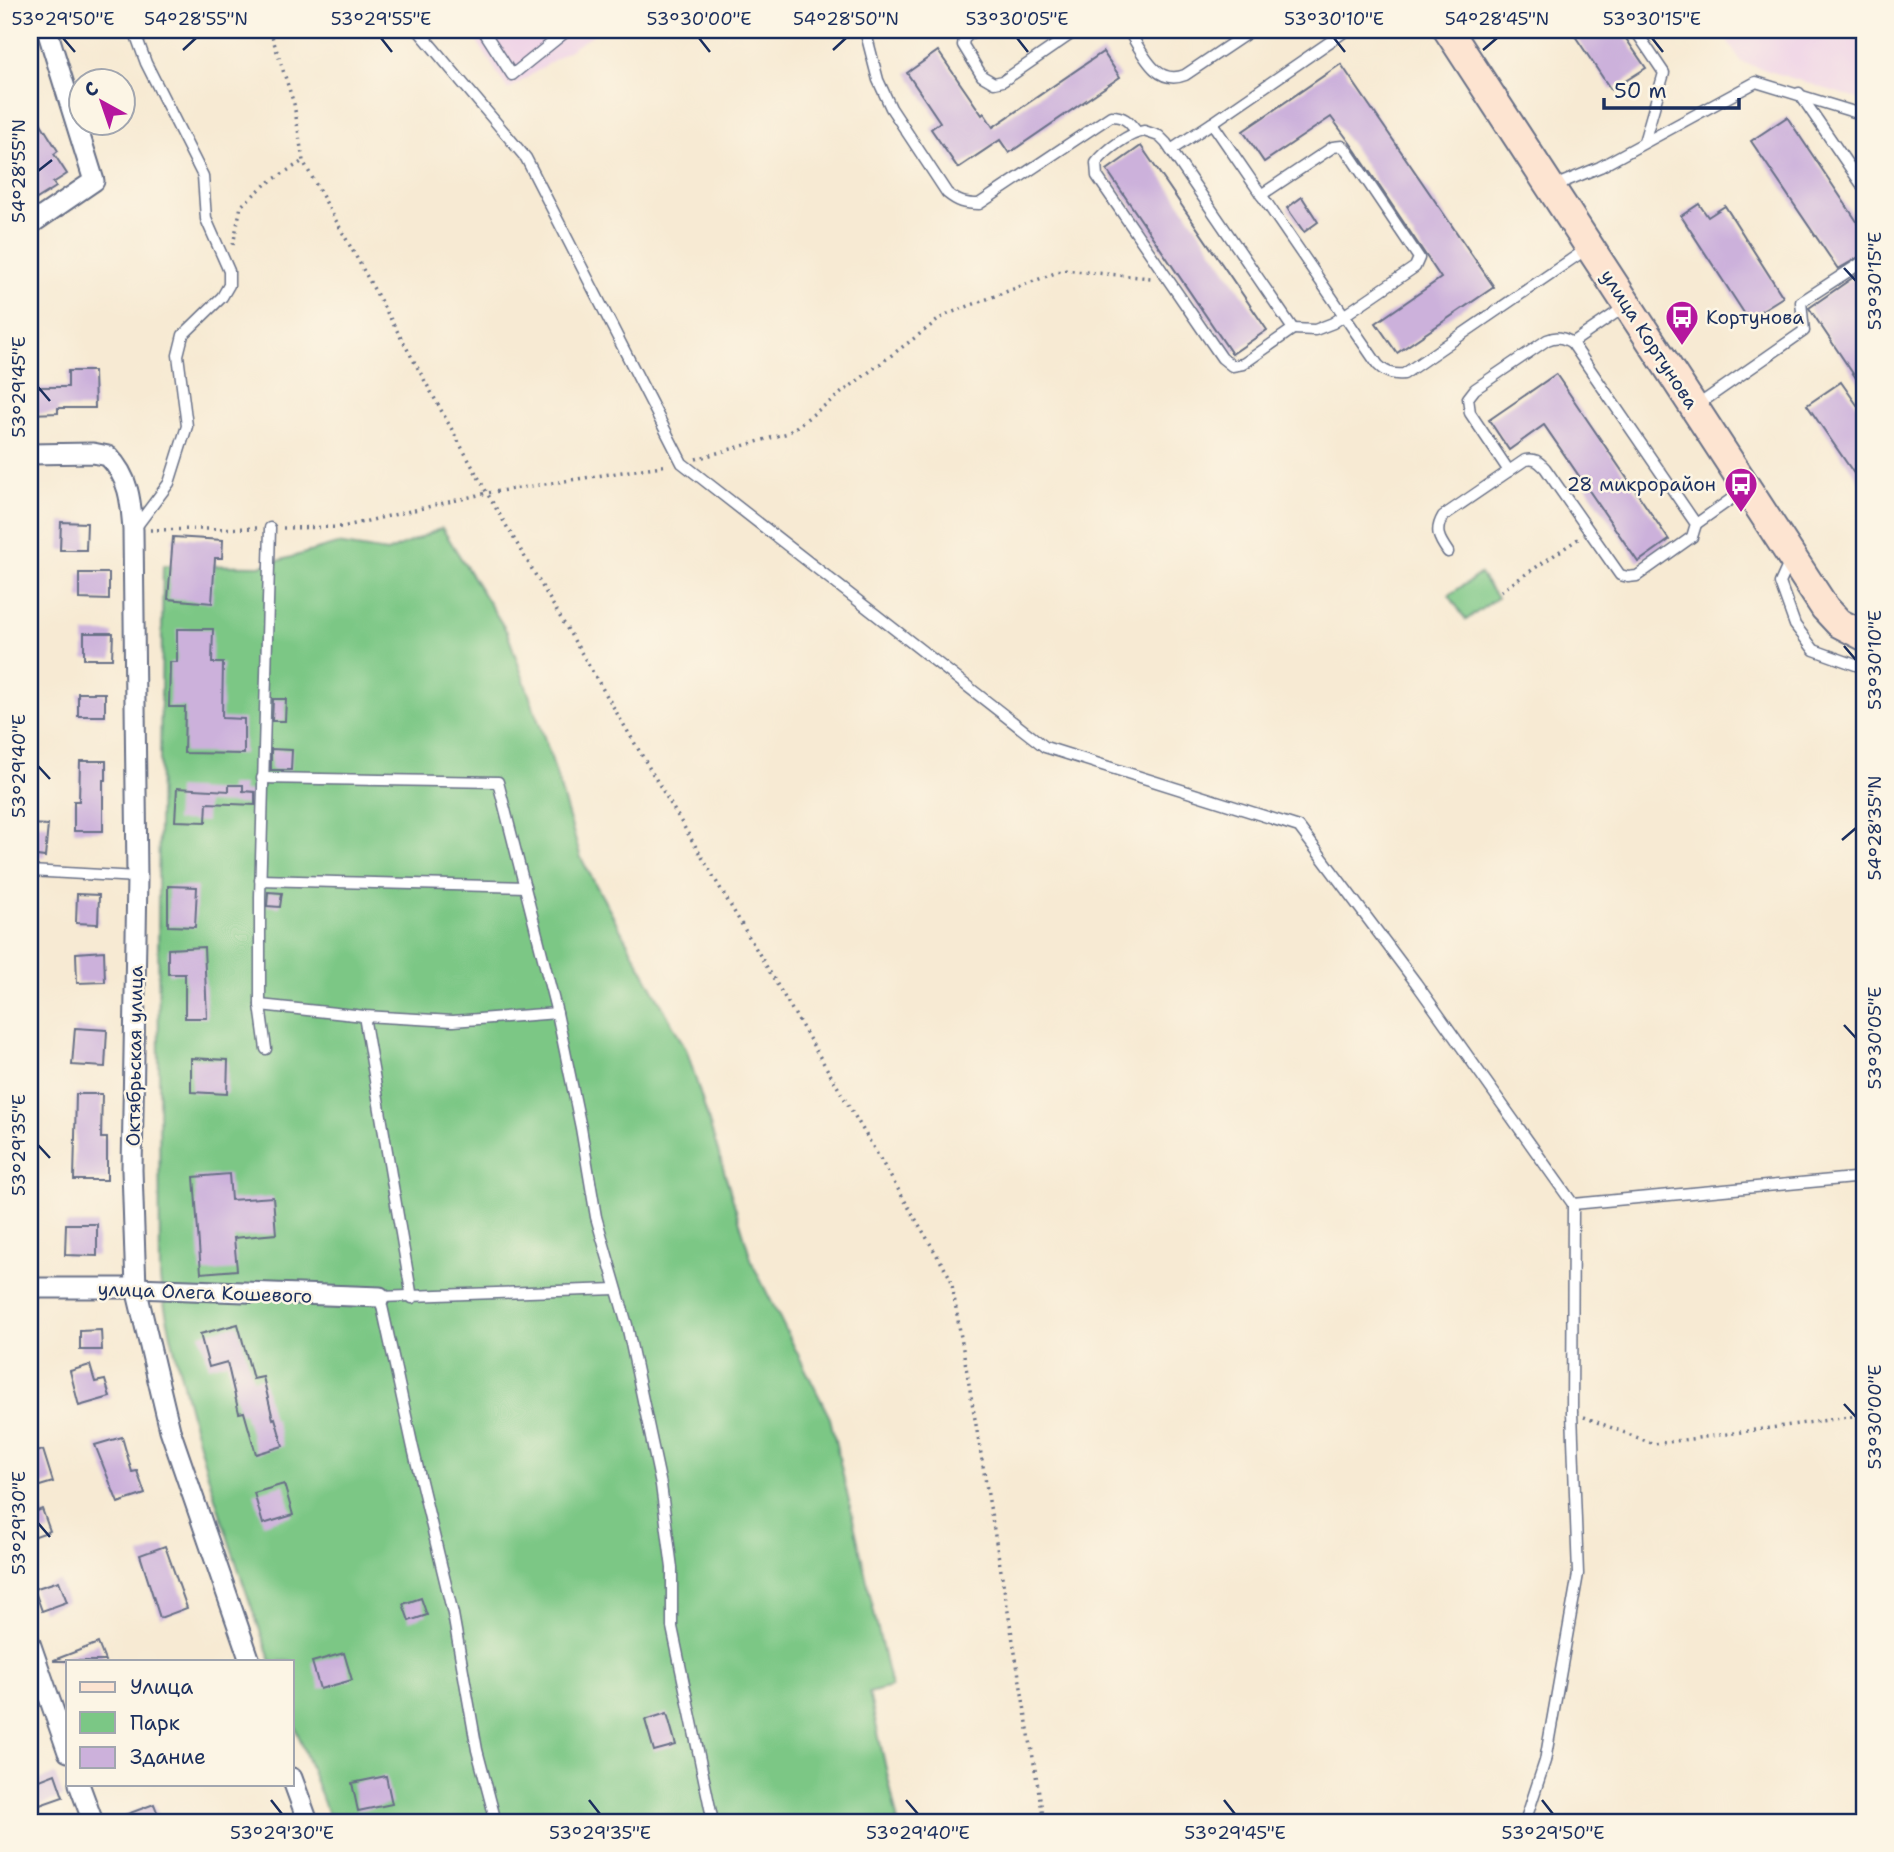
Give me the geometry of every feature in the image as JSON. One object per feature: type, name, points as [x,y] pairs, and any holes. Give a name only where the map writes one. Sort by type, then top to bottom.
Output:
[{"type":"main road","name":"улица Кортунова","points":[[1448,30],[1825,608],[1839,623],[1864,636]]},
{"type":"street","points":[[30,220],[34,222],[94,181],[47,30]]},
{"type":"street","name":"Октябрьская улица","points":[[30,454],[93,453],[108,456],[125,479],[130,494],[133,530],[137,877],[132,1170],[136,1288],[170,1430],[250,1660]]},
{"type":"street","name":"улица Олега Кошевого","points":[[30,1288],[136,1288],[380,1297]]},
{"type":"street","points":[[30,1643],[66,1746]]},
{"type":"street","points":[[294,1784],[308,1822]]},
{"type":"street","points":[[80,1786],[93,1822]]},
{"type":"lane","points":[[133,530],[169,483],[187,426],[178,355],[183,335],[222,297],[229,285],[229,271],[206,219],[203,176],[146,64],[134,30]]},
{"type":"lane","points":[[418,30],[526,158],[682,463],[1045,747],[1299,827],[1416,983],[1573,1204],[1572,1412],[1578,1574],[1545,1762],[1525,1822]]},
{"type":"lane","points":[[483,30],[512,75],[568,30]]},
{"type":"lane","points":[[865,30],[878,80],[891,108],[947,193],[966,204],[979,204],[1111,116],[1123,117],[1137,132]]},
{"type":"lane","points":[[974,30],[964,39],[966,52],[982,76],[994,83],[1003,81],[1077,30]]},
{"type":"lane","points":[[1128,30],[1158,73],[1168,79],[1176,79],[1252,30]]},
{"type":"lane","points":[[1171,150],[1347,30]]},
{"type":"lane","points":[[1635,30],[1664,73],[1644,142]]},
{"type":"lane","points":[[1551,187],[1600,167],[1756,82],[1800,93],[1864,115]]},
{"type":"lane","points":[[1800,93],[1864,188]]},
{"type":"lane","points":[[1212,123],[1378,365],[1390,374],[1404,374],[1590,247]]},
{"type":"lane","points":[[1261,195],[1332,147],[1342,146],[1419,258],[1415,267],[1344,316],[1322,328],[1293,329],[1243,364],[1233,366],[1222,358],[1097,176],[1095,169],[1101,157],[1137,132],[1144,131],[1159,136],[1293,329]]},
{"type":"lane","points":[[1694,407],[1804,331],[1801,302],[1864,261]]},
{"type":"lane","points":[[1572,343],[1628,305]]},
{"type":"lane","points":[[1509,471],[1470,413],[1468,398],[1475,389],[1547,340],[1563,338],[1572,343],[1696,524]]},
{"type":"lane","points":[[1448,552],[1437,530],[1443,516],[1525,460],[1538,460],[1614,569],[1628,577],[1637,576],[1692,537],[1696,524],[1747,488]]},
{"type":"lane","points":[[266,1049],[260,1005],[260,880],[270,528]]},
{"type":"lane","points":[[1792,557],[1780,583],[1796,625],[1814,650],[1864,668]]},
{"type":"lane","points":[[262,778],[498,782],[556,1013],[581,1128],[596,1217],[627,1325],[661,1485],[672,1568],[672,1627],[699,1745],[713,1822]]},
{"type":"lane","points":[[30,872],[137,877]]},
{"type":"lane","points":[[260,880],[525,887]]},
{"type":"lane","points":[[260,1005],[364,1016],[453,1021],[556,1013]]},
{"type":"lane","points":[[364,1016],[412,1298]]},
{"type":"lane","points":[[1573,1204],[1864,1177]]},
{"type":"lane","points":[[496,1822],[477,1750],[453,1614],[380,1297],[616,1289]]},
{"type":"path","points":[[270,30],[295,104],[303,161],[487,493],[951,1279],[1044,1822]]},
{"type":"path","points":[[229,271],[241,206],[266,184],[303,161]]},
{"type":"path","points":[[1501,591],[1588,531]]},
{"type":"path","points":[[1572,1412],[1654,1444],[1864,1415]]},
{"type":"shaded area","points":[[470,30],[600,30],[508,90]]},
{"type":"shaded area","points":[[1720,30],[1864,30],[1864,101],[1741,62]]},
{"type":"green space","points":[[442,528],[507,632],[550,754],[581,858],[687,1051],[753,1265],[830,1418],[891,1687],[869,1693],[898,1822],[331,1822],[294,1723],[294,1660],[271,1660],[213,1492],[170,1334],[160,1279],[158,888],[163,565],[260,566],[337,544],[387,552]]},
{"type":"green space","points":[[1480,574],[1497,598],[1466,620],[1449,595]]},
{"type":"building","points":[[1571,30],[1620,30],[1646,68],[1611,90]]},
{"type":"building","points":[[938,51],[993,127],[1103,52],[1120,77],[1009,153],[1000,140],[958,168],[931,129],[940,122],[907,73]]},
{"type":"building","points":[[1341,64],[1494,287],[1397,353],[1376,323],[1441,278],[1353,147],[1331,117],[1264,162],[1243,131]]},
{"type":"building","points":[[30,106],[58,151],[54,154],[67,174],[53,183],[56,187],[35,200],[30,191]]},
{"type":"building","points":[[1787,117],[1864,232],[1864,254],[1838,269],[1751,141]]},
{"type":"building","points":[[1141,146],[1267,330],[1232,354],[1107,170]]},
{"type":"building","points":[[1302,197],[1318,222],[1304,232],[1287,208]]},
{"type":"building","points":[[1699,204],[1708,217],[1725,206],[1783,297],[1748,319],[1681,216]]},
{"type":"building","points":[[1864,270],[1864,390],[1809,308]]},
{"type":"building","points":[[68,371],[94,371],[95,408],[58,408],[58,413],[30,414],[30,387],[68,387]]},
{"type":"building","points":[[1556,374],[1669,540],[1638,562],[1544,425],[1509,450],[1489,420]]},
{"type":"building","points":[[1841,382],[1864,415],[1864,488],[1807,405]]},
{"type":"building","points":[[61,522],[87,523],[86,550],[60,550]]},
{"type":"building","points":[[173,537],[223,540],[222,558],[215,558],[212,603],[168,599]]},
{"type":"building","points":[[79,573],[109,573],[109,600],[79,599]]},
{"type":"building","points":[[177,629],[213,629],[212,663],[223,663],[222,718],[244,719],[244,754],[184,753],[185,707],[169,707],[170,662],[177,662]]},
{"type":"building","points":[[84,633],[113,633],[112,659],[84,659]]},
{"type":"building","points":[[78,693],[105,693],[105,716],[78,716]]},
{"type":"building","points":[[273,699],[286,699],[285,721],[272,721]]},
{"type":"building","points":[[271,749],[292,750],[291,770],[271,770]]},
{"type":"building","points":[[80,761],[106,761],[106,780],[103,780],[103,831],[74,831],[74,801],[79,801]]},
{"type":"building","points":[[229,785],[243,785],[243,791],[255,792],[255,805],[207,803],[206,822],[175,821],[177,788],[229,791]]},
{"type":"building","points":[[30,824],[48,825],[45,857],[30,855]]},
{"type":"building","points":[[168,886],[197,887],[195,927],[168,926]]},
{"type":"building","points":[[268,892],[282,893],[280,907],[267,906]]},
{"type":"building","points":[[77,894],[99,895],[98,924],[76,923]]},
{"type":"building","points":[[204,947],[207,1018],[185,1018],[185,974],[168,974],[168,949]]},
{"type":"building","points":[[104,951],[105,982],[77,983],[76,953]]},
{"type":"building","points":[[75,1028],[107,1030],[105,1067],[72,1065]]},
{"type":"building","points":[[191,1058],[228,1060],[227,1094],[191,1092]]},
{"type":"building","points":[[76,1094],[102,1094],[101,1138],[107,1138],[107,1180],[74,1180]]},
{"type":"building","points":[[229,1174],[231,1200],[273,1197],[276,1234],[234,1238],[237,1270],[201,1273],[194,1177]]},
{"type":"building","points":[[66,1224],[97,1224],[97,1256],[65,1255]]},
{"type":"building","points":[[238,1324],[253,1379],[263,1377],[283,1446],[256,1454],[244,1412],[239,1413],[227,1362],[209,1367],[200,1334]]},
{"type":"building","points":[[101,1330],[102,1350],[80,1350],[80,1331]]},
{"type":"building","points":[[90,1365],[95,1382],[105,1380],[110,1397],[79,1406],[70,1371]]},
{"type":"building","points":[[122,1437],[132,1472],[137,1471],[145,1494],[118,1503],[95,1445]]},
{"type":"building","points":[[43,1450],[53,1482],[33,1488],[30,1480],[30,1454]]},
{"type":"building","points":[[284,1484],[293,1515],[263,1524],[254,1493]]},
{"type":"building","points":[[42,1509],[50,1531],[30,1538],[30,1514]]},
{"type":"building","points":[[165,1546],[187,1608],[160,1618],[140,1555]]},
{"type":"building","points":[[59,1581],[67,1602],[42,1611],[34,1589]]},
{"type":"building","points":[[421,1598],[427,1615],[409,1621],[403,1604]]},
{"type":"building","points":[[98,1643],[105,1660],[54,1661]]},
{"type":"building","points":[[344,1653],[352,1680],[320,1689],[312,1662]]},
{"type":"building","points":[[667,1713],[676,1745],[654,1751],[645,1720]]},
{"type":"building","points":[[55,1774],[63,1797],[40,1805],[32,1783]]},
{"type":"building","points":[[386,1776],[392,1804],[358,1811],[352,1783]]},
{"type":"building","points":[[154,1804],[161,1822],[109,1822],[109,1821]]},
{"type":"place","name":"Кортунова","points":[[1682,347]]},
{"type":"place","name":"28 микрорайон","points":[[1741,514]]}]
